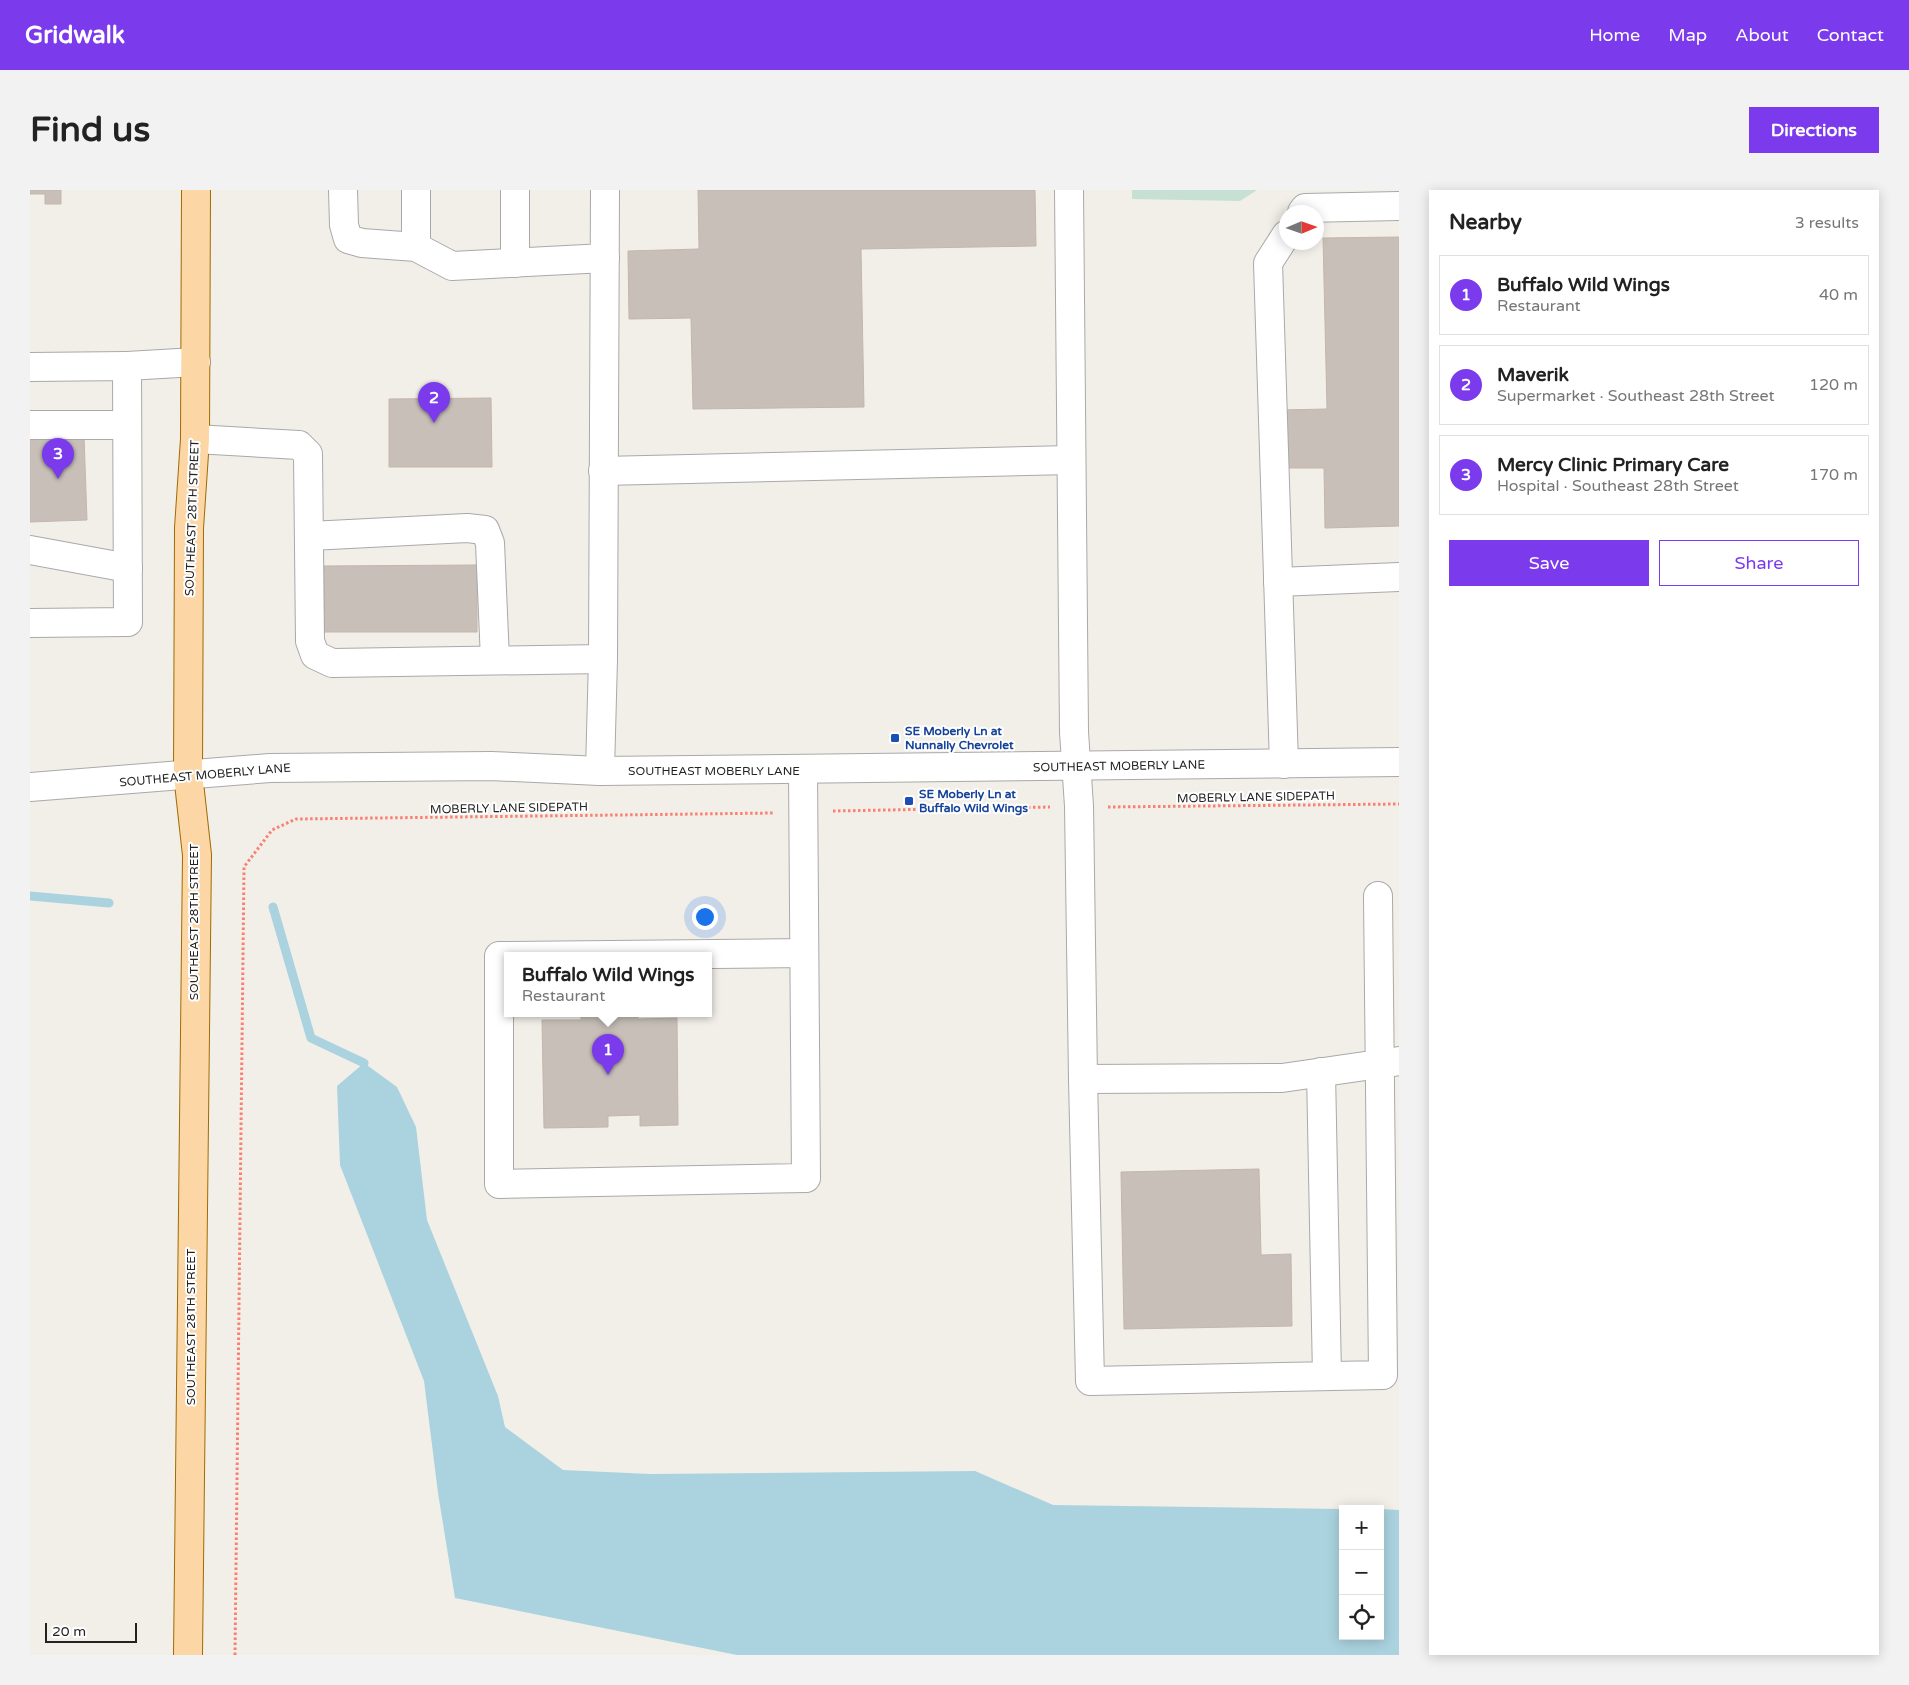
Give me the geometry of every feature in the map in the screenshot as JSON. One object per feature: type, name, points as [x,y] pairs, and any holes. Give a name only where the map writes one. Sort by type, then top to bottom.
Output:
[{"type":"main road","name":"SOUTHEAST 28TH STREET","points":[[188,1655],[197,855],[188,774],[189,528],[195,439],[196,190]]},
{"type":"street","points":[[343,190],[344,225],[348,239],[362,243],[416,247],[452,266],[604,258]]},
{"type":"street","points":[[416,190],[416,247]]},
{"type":"street","points":[[515,190],[515,263]]},
{"type":"street","points":[[600,772],[603,659],[605,190]]},
{"type":"street","points":[[1069,190],[1075,766],[1079,806],[1090,1381],[1383,1375],[1390,1062],[1378,896]]},
{"type":"street","points":[[1324,208],[1399,206]]},
{"type":"street","points":[[1279,246],[1268,263],[1284,764]]},
{"type":"street","points":[[30,367],[127,366],[196,362]]},
{"type":"street","points":[[30,623],[128,622],[127,366]]},
{"type":"street","points":[[30,425],[127,425]]},
{"type":"street","points":[[195,439],[299,445],[308,454],[310,641],[315,655],[332,663],[603,659]]},
{"type":"street","points":[[603,470],[1071,460]]},
{"type":"street","points":[[310,536],[467,528],[485,530],[490,544],[495,660]]},
{"type":"street","points":[[30,550],[128,568]]},
{"type":"street","points":[[1278,582],[1399,577]]},
{"type":"street","name":"SOUTHEAST MOBERLY LANE","points":[[30,787],[270,768],[482,766],[600,772],[1399,762]]},
{"type":"street","points":[[504,956],[499,956],[499,1184],[806,1178],[803,770]]},
{"type":"street","points":[[712,954],[804,953]]},
{"type":"street","points":[[1083,1080],[1282,1078],[1390,1062]]},
{"type":"street","points":[[1321,1072],[1327,1376]]},
{"type":"path","name":"MOBERLY LANE SIDEPATH","points":[[1114,808],[1399,804]]},
{"type":"path","points":[[832,811],[1042,807]]},
{"type":"path","name":"MOBERLY LANE SIDEPATH","points":[[235,1655],[244,867],[272,830],[296,820],[748,813]]},
{"type":"green space","points":[[1132,190],[1257,190],[1240,201],[1132,199]]},
{"type":"water","points":[[364,1063],[397,1087],[416,1127],[427,1220],[498,1396],[505,1427],[563,1470],[650,1474],[975,1471],[1053,1505],[1339,1509],[1339,1640],[1384,1640],[1384,1509],[1399,1510],[1399,1655],[737,1655],[455,1598],[438,1493],[424,1381],[340,1165],[337,1086]]},
{"type":"building","points":[[30,190],[61,190],[61,204],[45,204],[45,194],[30,194]]},
{"type":"building","points":[[698,190],[1035,190],[1036,246],[861,249],[864,407],[693,409],[691,318],[629,319],[628,251],[699,249]]},
{"type":"building","points":[[1399,237],[1399,526],[1325,528],[1324,468],[1282,468],[1280,410],[1327,409],[1324,238]]},
{"type":"building","points":[[491,398],[492,467],[389,467],[389,399]]},
{"type":"building","points":[[84,436],[87,520],[30,522],[30,438]]},
{"type":"building","points":[[477,565],[477,632],[324,632],[324,566]]},
{"type":"building","points":[[581,1017],[677,1018],[678,1125],[640,1126],[640,1115],[608,1116],[608,1127],[544,1128],[542,1020],[581,1020]]},
{"type":"building","points":[[1259,1169],[1261,1255],[1291,1254],[1292,1326],[1124,1329],[1121,1172]]},
{"type":"waterway","points":[[30,896],[109,903]]},
{"type":"waterway","points":[[273,907],[311,1038],[364,1063]]},
{"type":"place","name":"Maverik","points":[[434,423]]},
{"type":"place","name":"Mercy Clinic Primary Care","points":[[58,479]]},
{"type":"place","name":"SE Moberly Ln at Nunnally Chevrolet","points":[[895,738]]},
{"type":"place","name":"SE Moberly Ln at Buffalo Wild Wings","points":[[909,801]]},
{"type":"place","name":"Buffalo Wild Wings","points":[[608,1075]]}]
